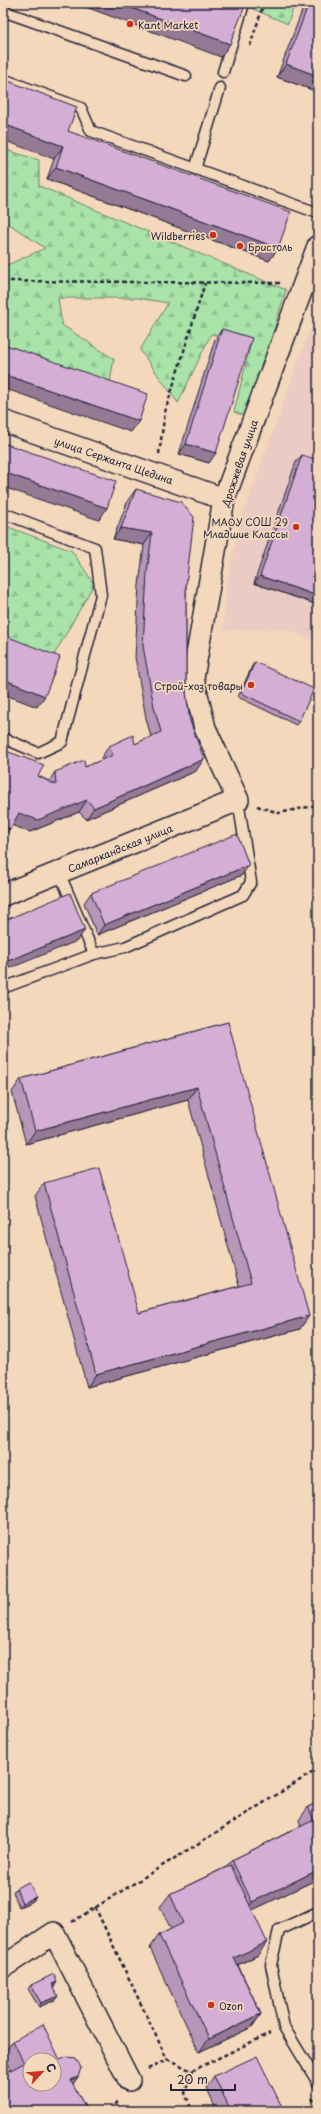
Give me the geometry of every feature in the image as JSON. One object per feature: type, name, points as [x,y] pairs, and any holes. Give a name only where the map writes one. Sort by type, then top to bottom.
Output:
[{"type":"street","name":"Дрожжевая улица","points":[[238,800],[205,728],[193,678],[224,499],[318,246]]},
{"type":"street","name":"улица Сержанта Щедина","points":[[3,421],[224,499]]},
{"type":"street","name":"Самаркандская улица","points":[[3,895],[238,800]]},
{"type":"street","points":[[3,1967],[54,1933],[129,2080]]},
{"type":"lane","points":[[223,72],[243,7],[232,3]]},
{"type":"lane","points":[[3,11],[186,76]]},
{"type":"lane","points":[[3,79],[81,108],[91,131],[318,213]]},
{"type":"lane","points":[[195,169],[220,88]]},
{"type":"lane","points":[[3,513],[95,548],[102,595],[62,742],[38,753],[3,738]]},
{"type":"lane","points":[[3,988],[94,954],[125,947],[243,895],[251,882],[238,800]]},
{"type":"lane","points":[[59,872],[94,954]]},
{"type":"lane","points":[[318,1912],[279,1930],[271,1965],[284,2027],[318,2083]]},
{"type":"path","points":[[3,281],[205,284],[305,282]]},
{"type":"path","points":[[156,475],[165,412],[205,284]]},
{"type":"path","points":[[238,800],[279,813],[318,805]]},
{"type":"path","points":[[54,1933],[318,1769]]},
{"type":"path","points":[[95,1907],[167,2059],[192,2071]]},
{"type":"path","points":[[192,2111],[185,2093],[192,2071],[284,2027]]},
{"type":"shaded area","points":[[318,307],[318,643],[285,629],[223,630],[227,581],[240,523]]},
{"type":"green space","points":[[239,3],[295,3],[288,24]]},
{"type":"green space","points":[[3,149],[39,160],[39,186],[286,290],[247,417],[234,412],[251,343],[211,334],[178,403],[140,350],[168,303],[138,298],[58,298],[62,325],[114,359],[110,382],[3,344],[3,267],[45,248],[3,220]]},
{"type":"green space","points":[[3,525],[72,551],[94,584],[54,655],[3,637]]},
{"type":"building","points":[[118,3],[231,3],[244,8],[230,44]]},
{"type":"building","points":[[309,3],[318,3],[318,76],[286,64]]},
{"type":"building","points":[[3,79],[77,107],[68,131],[291,212],[278,248],[56,167],[63,146],[3,124]]},
{"type":"building","points":[[222,329],[252,338],[216,453],[186,444]]},
{"type":"building","points":[[3,344],[148,394],[139,421],[3,374]]},
{"type":"building","points":[[3,443],[116,481],[107,508],[3,472]]},
{"type":"building","name":"МАОУ СОШ 29 Младшие Классы","points":[[302,455],[318,460],[318,596],[260,576]]},
{"type":"building","points":[[136,489],[181,502],[194,517],[186,585],[186,692],[190,721],[204,759],[94,808],[87,800],[38,820],[19,813],[10,829],[3,826],[3,756],[6,751],[44,765],[38,776],[56,785],[55,772],[84,760],[85,767],[113,755],[109,746],[133,735],[135,744],[161,732],[154,707],[143,646],[147,573],[152,533],[121,528]]},
{"type":"building","points":[[3,635],[60,657],[45,696],[3,679]]},
{"type":"building","points":[[255,662],[314,689],[299,721],[241,693]]},
{"type":"building","points":[[237,834],[249,865],[104,925],[91,893]]},
{"type":"building","points":[[70,893],[85,930],[3,963],[3,921]]},
{"type":"building","points":[[228,1022],[309,1316],[96,1374],[44,1183],[99,1168],[139,1313],[251,1283],[197,1087],[35,1131],[21,1079]]},
{"type":"building","points":[[318,1802],[318,1870],[252,1902],[232,1860],[314,1820],[308,1807]]},
{"type":"building","points":[[231,1865],[267,1942],[234,1958],[261,2014],[209,2039],[159,1935],[183,1923],[170,1894]]},
{"type":"building","points":[[29,1882],[36,1897],[22,1903],[16,1888]]},
{"type":"building","points":[[54,1974],[57,1982],[52,1984],[58,1996],[41,2003],[31,1985]]},
{"type":"building","points":[[43,2024],[56,2052],[22,2052],[22,2059],[13,2041]]},
{"type":"building","points":[[257,2056],[284,2111],[231,2111],[214,2076]]},
{"type":"building","points":[[67,2057],[76,2058],[81,2068],[78,2077],[71,2080],[87,2111],[3,2111],[3,2074],[22,2064],[22,2092],[62,2092],[62,2059]]},
{"type":"place","name":"Kant Market","points":[[130,24]]},
{"type":"place","name":"Wildberries","points":[[213,235]]},
{"type":"place","name":"Бристоль","points":[[240,246]]},
{"type":"place","name":"МАОУ СОШ 29 Младшие Классы","points":[[296,527]]},
{"type":"place","name":"Строй-хоз товары","points":[[251,685]]},
{"type":"place","name":"Ozon","points":[[211,2005]]}]
